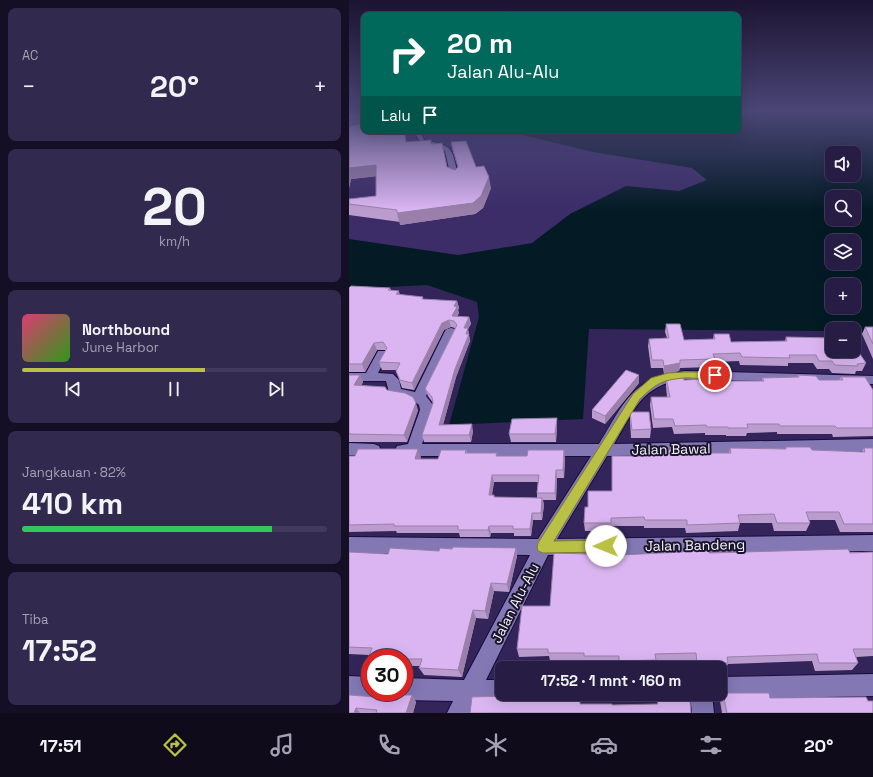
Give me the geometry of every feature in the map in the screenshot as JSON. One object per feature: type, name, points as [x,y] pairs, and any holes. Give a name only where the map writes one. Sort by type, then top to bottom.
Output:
[{"type":"street","points":[[438,144],[442,145],[448,150],[455,178]]},
{"type":"street","points":[[419,397],[451,331]]},
{"type":"street","points":[[369,377],[382,354]]},
{"type":"street","name":"Jalan Alu-Alu","points":[[458,713],[543,547],[636,396],[655,381],[668,377],[685,375],[873,380]]},
{"type":"street","points":[[349,377],[392,378],[395,393],[419,397],[425,402],[427,410],[413,450]]},
{"type":"street","name":"Jalan Bawal","points":[[349,450],[604,450],[873,445]]},
{"type":"street","name":"Jalan Bandeng","points":[[349,545],[543,547],[873,543]]},
{"type":"street","points":[[727,688],[873,685]]},
{"type":"street","points":[[349,687],[361,688]]},
{"type":"street","points":[[413,689],[495,690]]},
{"type":"street","points":[[702,701],[703,713]]},
{"type":"shaded area","points":[[349,144],[599,144],[704,164],[729,184],[540,250],[426,264],[349,255]]},
{"type":"water","points":[[561,144],[873,144],[873,332],[861,332],[861,322],[825,322],[825,331],[589,329],[583,419],[449,425],[479,317],[477,302],[427,285],[349,289],[349,239],[458,255],[532,243],[570,214],[626,186],[679,191],[707,180],[692,168],[593,152]]},
{"type":"building","points":[[349,144],[442,144],[447,167],[455,170],[458,167],[452,144],[467,144],[476,167],[484,166],[489,177],[481,196],[473,203],[397,213],[397,210],[349,204],[349,199],[376,196],[376,165],[349,168]]},
{"type":"building","points":[[351,286],[390,288],[388,290],[399,291],[396,294],[423,297],[422,299],[457,301],[454,306],[457,307],[452,316],[469,317],[464,328],[468,328],[466,334],[469,334],[455,369],[439,425],[472,424],[469,435],[422,435],[433,403],[432,397],[425,389],[457,325],[454,321],[449,320],[442,323],[412,383],[400,380],[396,371],[400,363],[379,362],[387,348],[383,342],[374,343],[362,364],[349,364],[349,288]]},
{"type":"building","points":[[666,324],[680,324],[684,340],[715,339],[714,334],[729,334],[731,342],[787,341],[786,337],[825,338],[825,358],[861,358],[861,356],[866,363],[857,364],[858,366],[835,365],[832,361],[819,361],[816,355],[789,355],[790,358],[742,357],[740,353],[713,354],[715,359],[680,360],[680,363],[664,366],[663,360],[652,360],[649,339],[669,338]]},
{"type":"building","points":[[865,327],[873,327],[873,344]]},
{"type":"building","points":[[626,370],[639,375],[605,416],[592,410]]},
{"type":"building","points":[[683,373],[684,380],[707,379],[707,381],[764,381],[762,378],[799,377],[798,375],[816,376],[819,380],[843,380],[841,377],[865,377],[873,390],[873,428],[780,426],[779,424],[747,424],[748,428],[707,427],[706,425],[675,426],[673,419],[654,419],[651,397],[670,397],[666,378]]},
{"type":"building","points":[[349,375],[360,375],[354,385],[385,387],[387,390],[405,393],[413,397],[416,403],[404,435],[349,434]]},
{"type":"building","points":[[630,412],[649,412],[651,429],[632,430]]},
{"type":"building","points":[[557,418],[555,434],[509,434],[512,419]]},
{"type":"building","points":[[786,447],[810,447],[812,450],[865,452],[864,448],[873,448],[873,524],[844,524],[839,512],[806,512],[810,523],[777,523],[774,514],[738,515],[740,523],[687,525],[687,520],[645,520],[644,517],[611,518],[611,523],[584,523],[585,507],[588,507],[588,491],[612,491],[612,456],[641,456],[640,450],[699,450],[700,453],[731,453],[730,448],[786,449]]},
{"type":"building","points":[[358,449],[418,449],[415,459],[438,459],[441,450],[466,450],[465,453],[497,453],[496,456],[527,456],[528,450],[564,450],[563,470],[556,470],[555,493],[537,493],[539,475],[492,475],[489,495],[494,495],[494,497],[542,498],[541,513],[532,513],[530,529],[513,529],[513,526],[489,526],[488,530],[458,530],[458,526],[394,526],[394,524],[349,525],[349,456],[355,456]]},
{"type":"building","points":[[453,547],[516,548],[507,584],[491,583],[485,611],[473,610],[458,670],[419,668],[422,659],[413,659],[413,649],[372,649],[349,647],[349,552],[388,554],[390,548],[439,551],[440,548],[452,549]]},
{"type":"building","points":[[848,549],[850,553],[873,552],[873,649],[853,649],[858,663],[819,663],[817,654],[727,657],[728,663],[727,663],[727,661],[697,661],[696,653],[655,654],[656,660],[619,661],[619,656],[584,656],[584,653],[548,653],[548,649],[517,649],[522,606],[550,606],[554,553],[619,555],[683,552],[683,550],[709,550],[709,553]]},
{"type":"building","points":[[727,693],[769,693],[770,698],[866,697],[868,701],[873,701],[873,713],[727,713],[725,701],[727,701]]},
{"type":"building","points":[[349,695],[361,696],[361,701],[410,701],[406,713],[376,713],[377,710],[356,708],[354,713],[349,713]]},
{"type":"building","points":[[495,696],[495,701],[580,701],[580,704],[612,705],[658,704],[657,701],[690,701],[691,713],[470,713],[472,697]]},
{"type":"route","points":[[606,546],[543,547],[636,396],[655,381],[668,377],[685,375],[715,375]]}]
